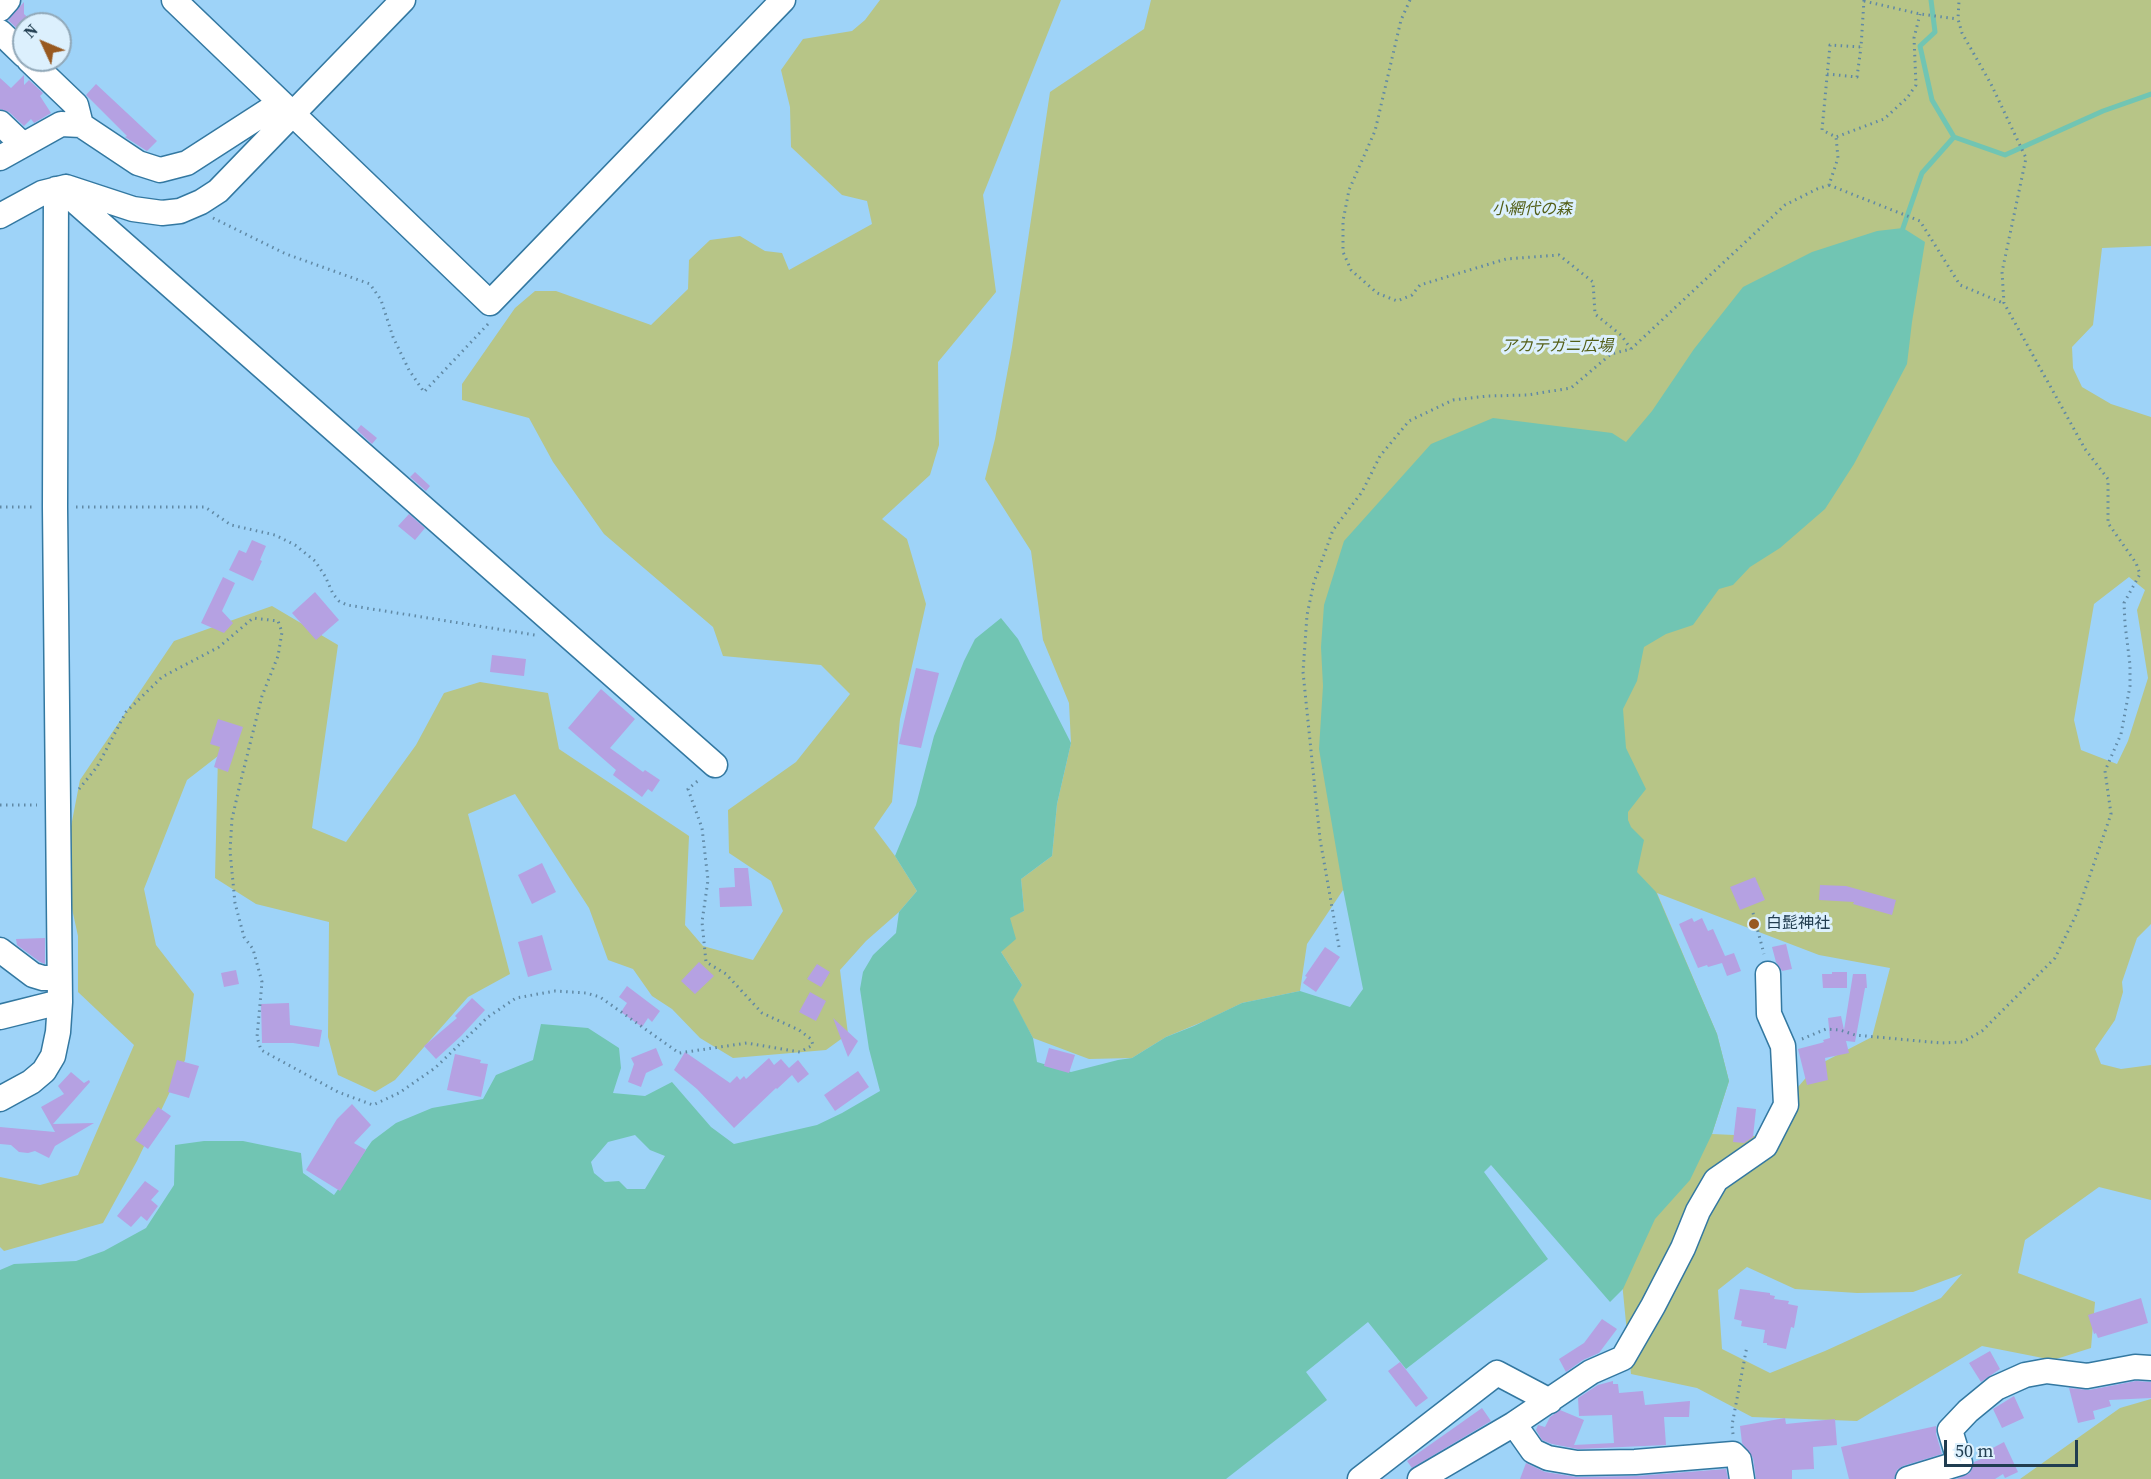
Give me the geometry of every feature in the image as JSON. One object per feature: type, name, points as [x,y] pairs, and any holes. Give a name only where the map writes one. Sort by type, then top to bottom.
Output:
[{"type":"street","points":[[0,9],[8,0]]},
{"type":"street","points":[[174,0],[489,303],[783,0]]},
{"type":"street","points":[[0,216],[42,193],[61,188],[133,210],[162,213],[180,211],[201,202],[218,191],[286,109],[403,0]]},
{"type":"street","points":[[0,32],[12,44]]},
{"type":"street","points":[[42,72],[76,105],[81,125]]},
{"type":"street","points":[[0,158],[61,124],[81,125],[138,163],[160,170],[187,163],[286,109]]},
{"type":"street","points":[[0,123],[23,145]]},
{"type":"street","points":[[0,1099],[31,1082],[44,1071],[53,1056],[58,1032],[60,1002],[56,805],[55,507],[61,188]]},
{"type":"street","points":[[61,188],[714,765]]},
{"type":"street","points":[[0,950],[33,975],[43,978],[59,978]]},
{"type":"street","points":[[1420,1479],[1514,1424],[1591,1372],[1623,1358],[1653,1306],[1683,1248],[1698,1211],[1716,1180],[1765,1146],[1786,1105],[1783,1046],[1769,1014],[1768,974]]},
{"type":"street","points":[[0,1017],[60,1002]]},
{"type":"street","points":[[1908,1479],[1960,1463],[1950,1430],[1968,1411],[1996,1388],[2025,1375],[2047,1371],[2087,1376],[2135,1367],[2151,1368]]},
{"type":"street","points":[[1372,1475],[1497,1373],[1550,1401]]},
{"type":"street","points":[[1514,1424],[1533,1451],[1548,1458],[1578,1463],[1635,1462],[1733,1454],[1740,1460],[1742,1479]]},
{"type":"path","points":[[1410,0],[1401,20],[1375,131],[1350,190],[1343,221],[1343,252],[1351,270],[1377,293],[1397,301],[1412,295],[1420,285],[1506,259],[1559,255],[1593,282],[1595,315],[1621,335],[1631,349]]},
{"type":"path","points":[[1827,74],[1857,77],[1864,1],[1920,14],[1958,19]]},
{"type":"path","points":[[1783,1046],[1826,1029],[1840,1030],[1855,1035],[1941,1043],[1963,1042],[1982,1031],[2055,958],[2077,913],[2111,814],[2105,771],[2121,734],[2130,686],[2124,603],[2140,574],[2136,563],[2108,523],[2108,479],[2085,449],[2004,303],[2002,272],[2026,158],[1991,84],[1962,33],[1958,19],[1959,1]]},
{"type":"path","points":[[1861,47],[1830,45],[1822,130],[1836,137],[1884,119],[1912,92],[1916,86],[1914,38],[1920,14]]},
{"type":"path","points":[[1829,185],[1838,158],[1836,137]]},
{"type":"path","points":[[1339,947],[1320,838],[1303,672],[1307,615],[1314,582],[1333,530],[1362,492],[1380,456],[1409,421],[1453,400],[1527,395],[1571,388],[1611,354],[1631,349],[1785,206],[1829,185],[1920,221],[1960,285],[2004,303]]},
{"type":"path","points":[[201,202],[208,216],[286,254],[370,284],[381,300],[393,337],[409,370],[424,392],[494,317],[489,303]]},
{"type":"path","points":[[0,507],[205,507],[231,525],[275,535],[295,545],[315,561],[333,594],[346,605],[542,636]]},
{"type":"path","points":[[0,805],[56,805],[70,801],[97,767],[126,712],[162,677],[219,647],[253,618],[278,621],[282,632],[278,656],[262,696],[240,784],[232,819],[230,851],[235,903],[244,937],[253,949],[262,982],[257,1037],[261,1050],[338,1092],[373,1105],[399,1093],[435,1068],[488,1017],[516,998],[555,991],[586,993],[600,997],[679,1053],[747,1043],[800,1052],[813,1045],[811,1039],[799,1030],[762,1013],[726,974],[706,962],[702,922],[708,880],[702,828],[688,789],[714,765]]},
{"type":"path","points":[[1753,913],[1760,936]]},
{"type":"path","points":[[1733,1454],[1732,1425],[1748,1346]]},
{"type":"green space","points":[[880,0],[1061,0],[983,195],[996,292],[938,362],[939,445],[930,475],[882,519],[907,539],[926,604],[900,719],[892,802],[874,828],[917,891],[840,970],[848,1034],[826,1050],[733,1058],[700,1038],[672,1009],[652,996],[633,969],[608,960],[589,908],[515,794],[468,814],[510,974],[468,997],[395,1080],[375,1092],[338,1075],[328,1037],[329,922],[256,904],[215,878],[218,756],[187,780],[144,889],[156,945],[194,994],[185,1060],[137,1161],[103,1223],[4,1251],[0,1247],[0,1177],[40,1185],[78,1175],[134,1045],[78,992],[78,936],[63,868],[80,780],[174,641],[272,606],[338,645],[312,828],[346,842],[416,745],[444,693],[480,682],[548,693],[559,749],[689,836],[685,925],[703,946],[753,960],[783,911],[771,881],[729,853],[728,810],[796,762],[850,694],[821,665],[723,656],[713,627],[604,534],[553,462],[529,418],[462,400],[462,384],[515,308],[535,291],[556,291],[651,325],[688,289],[689,260],[710,240],[740,236],[765,251],[782,253],[789,270],[872,224],[867,201],[842,195],[791,147],[790,107],[781,70],[803,39],[852,31],[865,20]]},
{"type":"green space","points":[[1151,0],[2151,0],[2151,246],[2102,248],[2093,325],[2072,347],[2073,368],[2082,387],[2111,404],[2151,417],[2151,924],[2137,938],[2122,982],[2123,992],[2115,1020],[2095,1049],[2101,1064],[2121,1069],[2151,1065],[2151,1200],[2099,1187],[2025,1240],[2018,1273],[2095,1302],[2091,1348],[2053,1360],[1982,1346],[1857,1421],[1752,1417],[1697,1388],[1631,1374],[1614,1200],[1343,890],[1307,944],[1300,991],[1242,1003],[1166,1037],[1132,1058],[1089,1059],[1033,1038],[1012,1000],[1022,985],[1001,952],[1010,917],[1024,911],[1021,879],[1052,856],[1057,804],[1071,743],[1069,703],[1043,640],[1031,551],[985,479],[1012,347],[1050,92],[1144,29]],"holes":[[[2129,577],[2145,590],[2137,610],[2148,678],[2128,741],[2117,764],[2081,750],[2074,720],[2094,604]],[[1657,893],[1819,955],[1890,968],[1872,1037],[1816,1066],[1756,1136],[1712,1134],[1729,1081],[1717,1034]],[[1747,1267],[1795,1289],[1857,1293],[1913,1292],[1962,1274],[1941,1298],[1825,1351],[1770,1373],[1722,1349],[1718,1290]]]},
{"type":"green space","points":[[2151,1399],[2151,1479],[2020,1479],[2120,1408]]},
{"type":"shaded area","points":[[1903,228],[1925,242],[1907,364],[1854,464],[1825,509],[1780,548],[1750,567],[1733,585],[1719,589],[1693,625],[1666,634],[1644,647],[1637,681],[1623,709],[1626,748],[1646,789],[1628,812],[1631,827],[1644,840],[1637,872],[1656,892],[1717,1034],[1729,1081],[1712,1134],[1690,1180],[1655,1219],[1623,1289],[1610,1302],[1491,1165],[1484,1172],[1548,1259],[1406,1369],[1368,1322],[1306,1372],[1327,1400],[1226,1479],[0,1479],[0,1270],[14,1264],[76,1261],[104,1251],[146,1228],[174,1185],[175,1145],[204,1141],[243,1141],[301,1153],[303,1173],[334,1195],[372,1141],[396,1123],[432,1108],[483,1099],[496,1075],[533,1060],[541,1024],[588,1028],[619,1048],[621,1068],[613,1093],[645,1096],[672,1082],[711,1127],[734,1144],[817,1125],[880,1091],[869,1049],[860,989],[863,972],[873,955],[896,933],[899,912],[917,891],[895,856],[916,805],[934,736],[964,661],[975,639],[1001,618],[1018,639],[1071,743],[1057,804],[1052,856],[1021,879],[1024,911],[1010,918],[1016,939],[1001,952],[1022,985],[1013,1000],[1033,1038],[1037,1062],[1071,1072],[1132,1058],[1166,1037],[1242,1003],[1300,991],[1350,1007],[1363,989],[1319,749],[1323,686],[1321,647],[1324,605],[1344,541],[1431,444],[1493,418],[1612,433],[1626,442],[1652,411],[1694,349],[1743,287],[1812,252],[1877,231]],"holes":[[[635,1135],[650,1150],[665,1156],[645,1189],[627,1189],[619,1181],[605,1182],[594,1173],[591,1162],[608,1142]]]},
{"type":"building","points":[[24,2],[24,12],[15,12]]},
{"type":"building","points":[[24,75],[24,85],[29,80],[43,93],[40,96],[51,113],[34,123],[31,119],[24,126],[9,112],[0,109],[0,78],[11,88]]},
{"type":"building","points":[[96,84],[157,141],[147,151],[125,137],[127,136],[86,95]]},
{"type":"building","points":[[361,425],[377,438],[372,444],[357,430]]},
{"type":"building","points":[[415,472],[430,486],[426,491],[410,477]]},
{"type":"building","points":[[409,514],[425,528],[415,540],[398,526]]},
{"type":"building","points":[[252,540],[266,546],[253,581],[229,570],[239,550],[246,553]]},
{"type":"building","points":[[223,577],[235,583],[222,611],[233,623],[224,633],[201,623]]},
{"type":"building","points":[[315,592],[339,620],[316,640],[292,613]]},
{"type":"building","points":[[492,655],[526,659],[524,676],[490,672]]},
{"type":"building","points":[[916,668],[939,673],[921,748],[899,744]]},
{"type":"building","points":[[601,689],[635,719],[610,748],[643,772],[645,770],[660,780],[652,792],[648,789],[642,797],[613,775],[616,770],[568,728]]},
{"type":"building","points":[[218,719],[243,727],[228,772],[214,767],[220,747],[210,744]]},
{"type":"building","points":[[542,863],[556,892],[532,904],[518,875]]},
{"type":"building","points":[[734,868],[748,868],[752,906],[720,907],[719,888],[735,887]]},
{"type":"building","points":[[1755,877],[1765,900],[1740,910],[1730,887]]},
{"type":"building","points":[[1820,885],[1846,886],[1896,900],[1892,915],[1853,904],[1854,902],[1819,900]]},
{"type":"building","points":[[1692,918],[1694,922],[1702,918],[1708,931],[1713,929],[1725,956],[1734,953],[1741,971],[1727,976],[1722,963],[1698,968],[1679,924]]},
{"type":"building","points":[[542,935],[552,970],[528,977],[518,942]]},
{"type":"building","points":[[45,938],[45,964],[17,945],[16,939]]},
{"type":"building","points":[[1786,944],[1792,969],[1782,971],[1776,962],[1772,947]]},
{"type":"building","points":[[1325,947],[1340,957],[1316,992],[1303,983],[1307,977],[1305,976]]},
{"type":"building","points":[[699,962],[714,976],[695,994],[681,981]]},
{"type":"building","points":[[817,964],[830,972],[821,987],[807,979]]},
{"type":"building","points":[[236,970],[239,984],[224,987],[221,973]]},
{"type":"building","points":[[1832,972],[1847,972],[1847,988],[1823,988],[1822,974],[1832,974]]},
{"type":"building","points":[[1853,974],[1866,974],[1867,988],[1865,988],[1855,1042],[1846,1041],[1849,1053],[1825,1058],[1828,1080],[1807,1085],[1798,1049],[1824,1042],[1823,1040],[1830,1038],[1828,1018],[1841,1016],[1844,1030]]},
{"type":"building","points":[[627,986],[660,1011],[652,1022],[648,1018],[642,1027],[621,1012],[627,1003],[619,997]]},
{"type":"building","points":[[810,992],[826,1001],[816,1021],[799,1012]]},
{"type":"building","points":[[472,998],[485,1010],[436,1059],[424,1046],[457,1018],[455,1016]]},
{"type":"building","points":[[289,1003],[290,1025],[322,1030],[319,1047],[293,1043],[262,1043],[261,1004]]},
{"type":"building","points":[[833,1018],[858,1041],[848,1057]]},
{"type":"building","points":[[656,1048],[663,1065],[646,1073],[641,1087],[628,1082],[634,1064],[631,1058]]},
{"type":"building","points":[[1049,1048],[1075,1055],[1069,1073],[1044,1066]]},
{"type":"building","points":[[685,1052],[730,1083],[737,1076],[740,1080],[744,1076],[746,1079],[769,1058],[774,1065],[781,1059],[789,1068],[798,1060],[809,1074],[798,1083],[792,1075],[734,1128],[697,1089],[674,1070]]},
{"type":"building","points":[[455,1054],[488,1064],[481,1097],[447,1090]]},
{"type":"building","points":[[177,1060],[199,1066],[189,1098],[168,1092]]},
{"type":"building","points":[[858,1071],[869,1087],[835,1111],[824,1095]]},
{"type":"building","points":[[71,1072],[84,1083],[89,1080],[90,1082],[53,1124],[94,1123],[55,1146],[49,1158],[35,1151],[19,1152],[11,1145],[0,1144],[0,1127],[55,1132],[41,1107],[64,1094],[58,1086]]},
{"type":"building","points":[[352,1104],[371,1125],[354,1143],[366,1150],[340,1191],[306,1170],[337,1119]]},
{"type":"building","points":[[158,1107],[171,1116],[148,1149],[135,1140]]},
{"type":"building","points":[[1737,1107],[1756,1109],[1753,1137],[1744,1143],[1733,1142]]},
{"type":"building","points":[[145,1181],[159,1191],[151,1200],[158,1206],[147,1221],[141,1216],[131,1227],[117,1216]]},
{"type":"building","points":[[1740,1289],[1770,1293],[1775,1296],[1774,1299],[1789,1301],[1788,1304],[1798,1306],[1794,1328],[1791,1327],[1786,1349],[1763,1343],[1765,1330],[1741,1326],[1742,1321],[1734,1319]]},
{"type":"building","points":[[2141,1298],[2148,1323],[2098,1338],[2096,1333],[2094,1334],[2088,1315]]},
{"type":"building","points":[[1602,1319],[1617,1329],[1599,1353],[1583,1360],[1566,1372],[1559,1359],[1584,1343]]},
{"type":"building","points":[[1990,1351],[2000,1369],[1981,1382],[1969,1363]]},
{"type":"building","points":[[1400,1362],[1428,1398],[1416,1407],[1388,1371]]},
{"type":"building","points":[[1613,1381],[1613,1384],[1618,1384],[1619,1393],[1643,1391],[1645,1405],[1690,1401],[1689,1417],[1664,1417],[1666,1445],[1578,1449],[1542,1440],[1536,1430],[1538,1425],[1545,1427],[1550,1417],[1560,1410],[1584,1420],[1574,1445],[1614,1443],[1612,1415],[1579,1416],[1578,1398],[1598,1385]]},
{"type":"building","points":[[2136,1381],[2151,1382],[2151,1398],[2109,1400],[2111,1406],[2093,1411],[2095,1419],[2078,1423],[2069,1388],[2089,1390]]},
{"type":"building","points":[[2014,1396],[2024,1418],[2002,1428],[1993,1409]]},
{"type":"building","points":[[1482,1408],[1491,1421],[1412,1468],[1407,1461]]},
{"type":"building","points":[[1785,1418],[1786,1424],[1835,1419],[1837,1445],[1813,1447],[1814,1469],[1792,1470],[1792,1479],[1756,1479],[1753,1458],[1742,1443],[1740,1426]]},
{"type":"building","points":[[1936,1426],[1942,1454],[1903,1466],[1897,1470],[1894,1479],[1849,1479],[1841,1447]]},
{"type":"building","points":[[2004,1442],[2018,1472],[2005,1478],[2003,1474],[1995,1479],[1956,1479],[1970,1473],[1974,1462],[1991,1455],[1989,1450]]},
{"type":"building","points":[[1526,1463],[1545,1472],[1577,1477],[1636,1476],[1726,1469],[1728,1479],[1520,1479]]},
{"type":"waterway","points":[[1903,228],[1922,173],[1954,137],[1932,100],[1920,46],[1935,32],[1931,0]]},
{"type":"waterway","points":[[1954,137],[2005,155],[2103,111],[2151,94]]},
{"type":"place","name":"白髭神社","points":[[1754,924]]},
{"type":"park label","name":"小網代の森","points":[[1532,210]]},
{"type":"park label","name":"アカテガニ広場","points":[[1557,347]]}]
